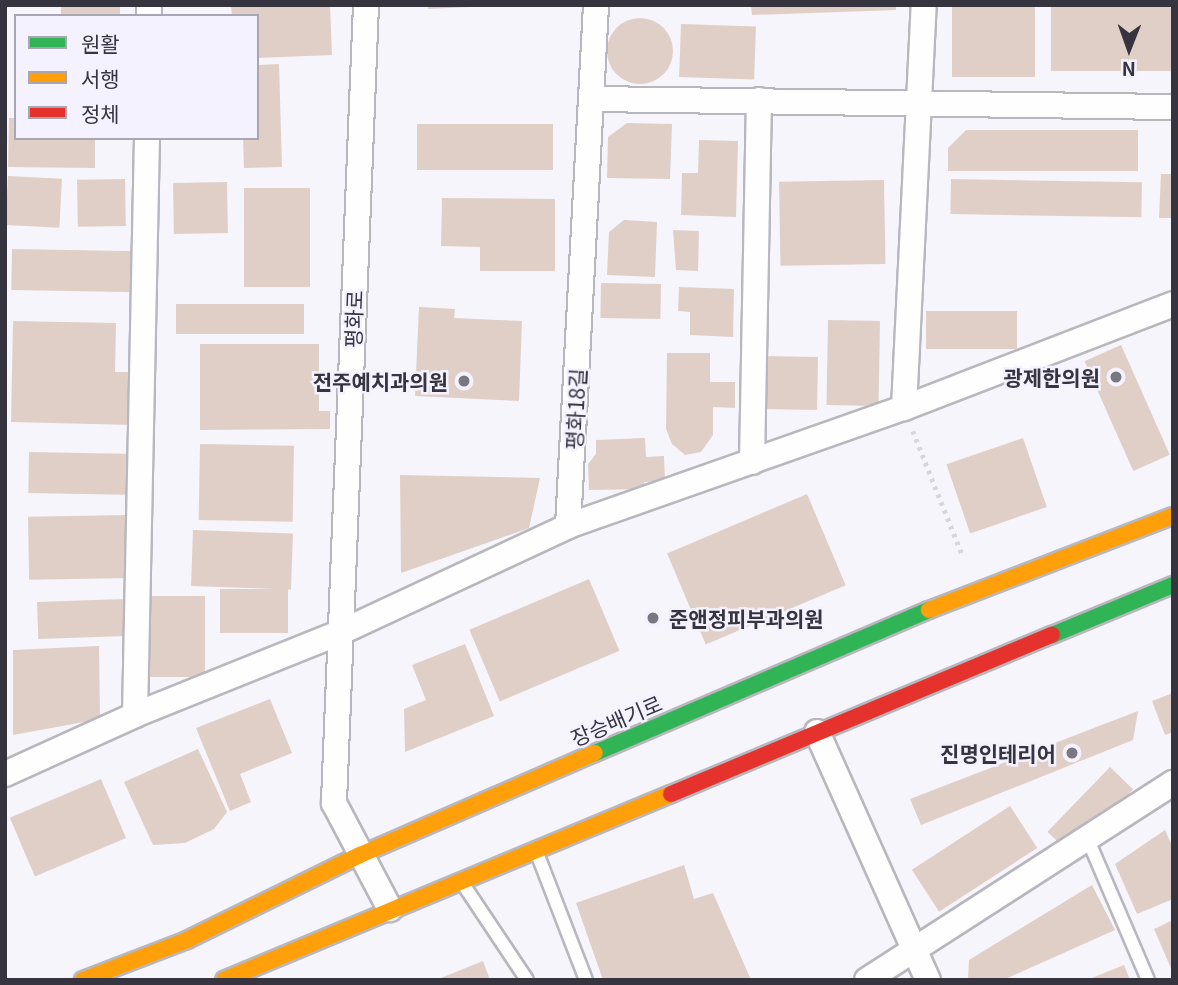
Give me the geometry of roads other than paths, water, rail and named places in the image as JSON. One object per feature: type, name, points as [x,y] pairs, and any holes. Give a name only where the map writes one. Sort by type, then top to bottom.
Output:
[{"type":"street","name":"평화로","points":[[366,5],[334,803],[390,909]]},
{"type":"street","name":"평화18길","points":[[568,526],[596,5]]},
{"type":"street","points":[[904,408],[924,5]]},
{"type":"street","points":[[591,99],[1173,107]]},
{"type":"street","points":[[752,462],[759,100]]},
{"type":"street","points":[[135,715],[147,140]]},
{"type":"street","points":[[5,774],[135,715],[339,634],[568,526],[904,408],[1173,304]]},
{"type":"street","name":"장승배기로","points":[[83,980],[187,940],[360,855],[849,644],[1173,516]]},
{"type":"street","points":[[224,980],[1173,584]]},
{"type":"street","points":[[817,732],[928,980]]},
{"type":"street","points":[[867,980],[1173,783]]},
{"type":"lane","points":[[1088,840],[1148,980]]},
{"type":"lane","points":[[537,850],[586,980]]},
{"type":"lane","points":[[461,881],[527,980]]},
{"type":"place","name":"광제한의원","points":[[1116,377]]},
{"type":"place","name":"전주예치과의원","points":[[464,381]]},
{"type":"place","name":"준앤정피부과의원","points":[[653,618]]},
{"type":"place","name":"진명인테리어","points":[[1072,753]]}]
